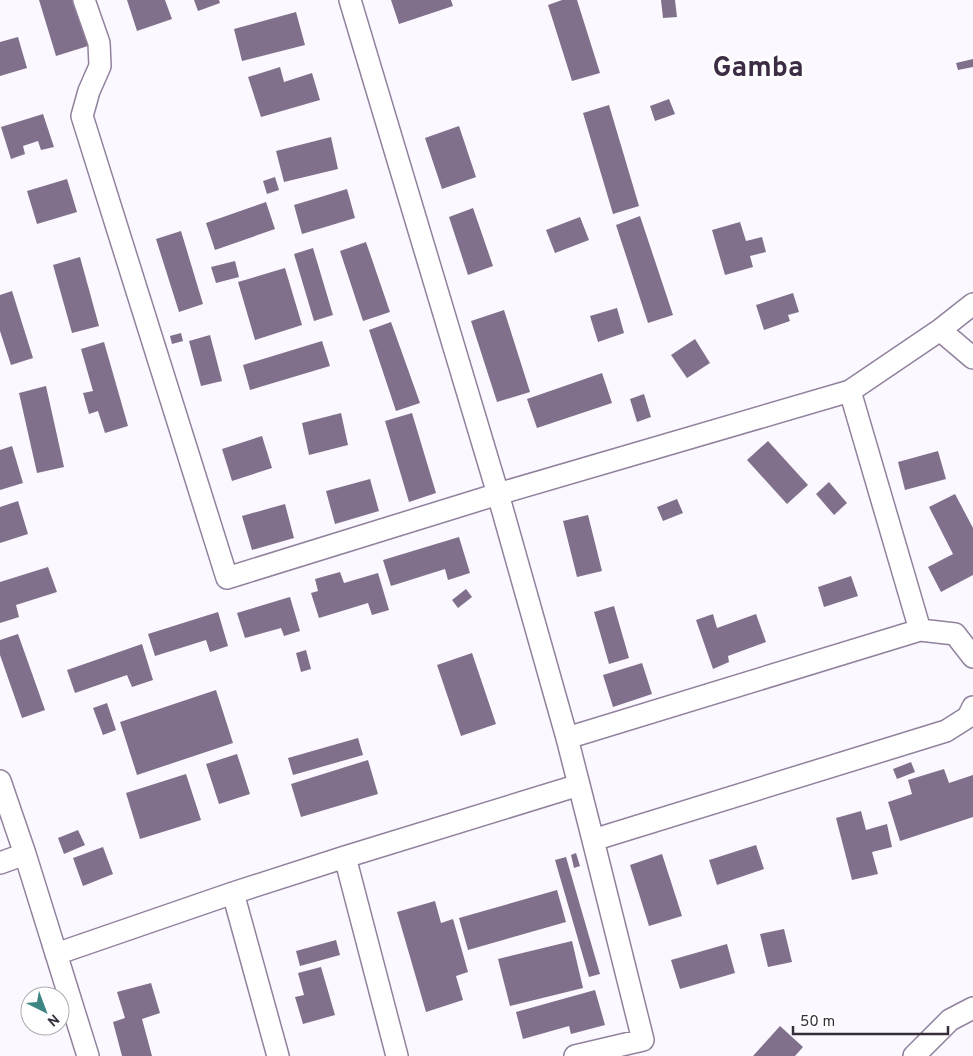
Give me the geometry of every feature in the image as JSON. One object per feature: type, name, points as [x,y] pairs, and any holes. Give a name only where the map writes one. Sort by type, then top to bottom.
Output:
[{"type":"street","points":[[84,0],[99,43],[100,66],[89,91],[82,116],[227,578],[498,494],[850,391],[940,330],[973,304]]},
{"type":"street","points":[[350,0],[498,494],[568,738],[644,1040],[575,1056]]},
{"type":"street","points":[[940,330],[973,358]]},
{"type":"street","points":[[850,391],[920,630]]},
{"type":"street","points":[[568,738],[920,630],[955,634],[973,657]]},
{"type":"street","points":[[593,840],[946,731],[968,717],[973,706]]},
{"type":"street","points":[[0,781],[25,854],[88,1056]]},
{"type":"street","points":[[56,954],[233,893],[580,785]]},
{"type":"street","points":[[0,863],[25,854]]},
{"type":"street","points":[[345,857],[397,1056]]},
{"type":"street","points":[[233,893],[278,1056]]},
{"type":"street","points":[[914,1056],[950,1020],[973,1008]]},
{"type":"building","points":[[39,0],[74,0],[88,46],[56,56]]},
{"type":"building","points":[[127,0],[165,0],[172,19],[137,31]]},
{"type":"building","points":[[194,0],[219,0],[220,3],[198,11]]},
{"type":"building","points":[[391,0],[451,0],[453,6],[399,24]]},
{"type":"building","points":[[562,0],[577,0],[600,73],[572,81],[548,5]]},
{"type":"building","points":[[661,0],[675,0],[677,17],[663,18]]},
{"type":"building","points":[[296,12],[305,45],[242,61],[234,29]]},
{"type":"building","points":[[18,37],[27,68],[0,76],[0,42]]},
{"type":"building","points":[[973,59],[973,67],[958,70],[956,63]]},
{"type":"building","points":[[280,67],[284,82],[312,73],[320,100],[261,117],[248,77]]},
{"type":"building","points":[[669,99],[675,114],[655,121],[650,106]]},
{"type":"building","points":[[609,105],[639,206],[613,214],[583,113]]},
{"type":"building","points":[[43,114],[54,147],[41,150],[38,141],[23,146],[25,154],[11,159],[1,127]]},
{"type":"building","points":[[459,126],[476,177],[442,189],[425,138]]},
{"type":"building","points":[[331,137],[338,169],[284,182],[276,151]]},
{"type":"building","points":[[275,177],[279,190],[267,194],[263,181]]},
{"type":"building","points":[[67,179],[77,212],[37,224],[27,191]]},
{"type":"building","points":[[347,189],[355,218],[302,234],[294,205]]},
{"type":"building","points":[[266,202],[275,229],[215,250],[206,223]]},
{"type":"building","points":[[473,208],[493,266],[468,275],[449,217]]},
{"type":"building","points":[[640,216],[673,315],[648,323],[616,225]]},
{"type":"building","points":[[580,217],[589,240],[555,253],[546,230]]},
{"type":"building","points":[[740,222],[746,241],[762,237],[766,252],[750,256],[753,267],[725,275],[712,230]]},
{"type":"building","points":[[181,231],[203,304],[179,312],[156,239]]},
{"type":"building","points":[[366,242],[390,312],[363,321],[340,251]]},
{"type":"building","points":[[313,248],[333,315],[314,321],[294,254]]},
{"type":"building","points":[[80,257],[99,326],[72,333],[53,265]]},
{"type":"building","points":[[235,261],[239,277],[216,283],[211,267]]},
{"type":"building","points":[[285,268],[302,325],[255,340],[238,282]]},
{"type":"building","points":[[12,291],[33,358],[11,365],[0,331],[0,295]]},
{"type":"building","points":[[793,293],[799,312],[788,315],[790,321],[764,330],[756,305]]},
{"type":"building","points":[[617,308],[624,333],[598,342],[590,316]]},
{"type":"building","points":[[504,310],[530,392],[497,402],[471,321]]},
{"type":"building","points":[[391,322],[420,403],[396,411],[369,330]]},
{"type":"building","points":[[181,333],[183,341],[172,344],[170,336]]},
{"type":"building","points":[[210,335],[222,381],[201,386],[189,341]]},
{"type":"building","points":[[695,339],[710,363],[687,378],[671,355]]},
{"type":"building","points":[[322,341],[330,366],[250,390],[243,365]]},
{"type":"building","points":[[104,342],[128,426],[105,433],[98,411],[89,414],[83,393],[93,391],[81,349]]},
{"type":"building","points":[[602,373],[612,403],[537,428],[527,399]]},
{"type":"building","points":[[46,386],[64,467],[37,473],[19,393]]},
{"type":"building","points":[[644,394],[651,417],[637,422],[630,399]]},
{"type":"building","points":[[341,413],[348,445],[309,455],[302,423]]},
{"type":"building","points":[[412,413],[436,493],[409,502],[385,421]]},
{"type":"building","points":[[262,436],[272,468],[232,481],[222,449]]},
{"type":"building","points":[[768,441],[808,485],[787,504],[747,460]]},
{"type":"building","points":[[12,446],[23,483],[0,490],[0,450]]},
{"type":"building","points":[[938,451],[946,479],[905,490],[898,462]]},
{"type":"building","points":[[370,479],[379,511],[335,524],[326,491]]},
{"type":"building","points":[[829,482],[847,503],[834,515],[816,494]]},
{"type":"building","points":[[955,494],[973,528],[973,575],[941,592],[928,567],[953,554],[929,507]]},
{"type":"building","points":[[677,499],[683,513],[663,521],[657,507]]},
{"type":"building","points":[[18,501],[28,534],[0,543],[0,507]]},
{"type":"building","points":[[285,504],[294,538],[252,550],[242,516]]},
{"type":"building","points":[[588,515],[602,571],[577,577],[563,521]]},
{"type":"building","points":[[459,537],[470,573],[448,580],[445,569],[391,586],[383,560]]},
{"type":"building","points":[[48,567],[57,592],[16,605],[19,617],[0,623],[0,582]]},
{"type":"building","points":[[340,572],[344,583],[378,573],[389,610],[372,615],[368,603],[319,618],[311,593],[318,591],[315,579]]},
{"type":"building","points":[[851,576],[858,596],[824,607],[818,587]]},
{"type":"building","points":[[466,589],[472,597],[458,608],[452,600]]},
{"type":"building","points":[[290,597],[300,631],[284,636],[281,628],[245,638],[237,613]]},
{"type":"building","points":[[614,606],[629,658],[609,664],[594,612]]},
{"type":"building","points":[[218,612],[228,646],[210,652],[206,640],[155,656],[148,634]]},
{"type":"building","points":[[713,614],[717,628],[756,614],[766,642],[728,656],[729,662],[713,669],[696,620]]},
{"type":"building","points":[[18,634],[45,710],[22,718],[0,655],[0,640]]},
{"type":"building","points":[[142,644],[153,680],[132,687],[127,675],[75,693],[67,670]]},
{"type":"building","points":[[306,650],[311,669],[301,672],[296,653]]},
{"type":"building","points":[[472,653],[496,724],[461,736],[437,665]]},
{"type":"building","points":[[642,663],[652,694],[613,707],[603,675]]},
{"type":"building","points":[[216,690],[233,743],[137,775],[120,722]]},
{"type":"building","points":[[107,703],[116,730],[103,735],[93,708]]},
{"type":"building","points":[[358,738],[363,755],[293,775],[288,758]]},
{"type":"building","points":[[237,754],[250,794],[219,804],[206,764]]},
{"type":"building","points":[[368,760],[378,794],[301,817],[291,784]]},
{"type":"building","points":[[911,762],[915,772],[897,779],[893,769]]},
{"type":"building","points":[[944,769],[949,783],[973,775],[973,817],[900,841],[888,802],[912,794],[908,780]]},
{"type":"building","points":[[186,774],[201,820],[140,839],[126,793]]},
{"type":"building","points":[[861,811],[866,830],[887,824],[892,847],[872,852],[878,874],[852,880],[836,818]]},
{"type":"building","points":[[78,830],[85,845],[64,854],[58,838]]},
{"type":"building","points":[[756,845],[764,869],[717,885],[709,860]]},
{"type":"building","points":[[103,847],[113,874],[83,886],[73,858]]},
{"type":"building","points":[[576,853],[580,866],[574,868],[571,855]]},
{"type":"building","points":[[662,854],[682,916],[649,926],[630,865]]},
{"type":"building","points":[[566,857],[600,974],[589,977],[555,860]]},
{"type":"building","points":[[557,890],[566,922],[468,950],[459,918]]},
{"type":"building","points":[[435,901],[441,923],[453,919],[468,972],[456,976],[463,1000],[426,1012],[397,912]]},
{"type":"building","points":[[784,929],[792,962],[768,967],[760,934]]},
{"type":"building","points":[[336,940],[340,955],[300,966],[296,951]]},
{"type":"building","points":[[572,941],[583,988],[510,1006],[498,959]]},
{"type":"building","points":[[727,944],[735,973],[680,989],[671,960]]},
{"type":"building","points":[[321,967],[335,1015],[303,1024],[295,997],[304,995],[298,973]]},
{"type":"building","points":[[151,983],[160,1013],[142,1019],[152,1056],[122,1056],[113,1022],[125,1018],[117,992]]},
{"type":"building","points":[[595,990],[605,1025],[571,1034],[569,1026],[523,1039],[516,1012]]},
{"type":"building","points":[[780,1026],[803,1047],[795,1056],[753,1056]]},
{"type":"district","name":"Gamba","points":[[758,69]]}]
